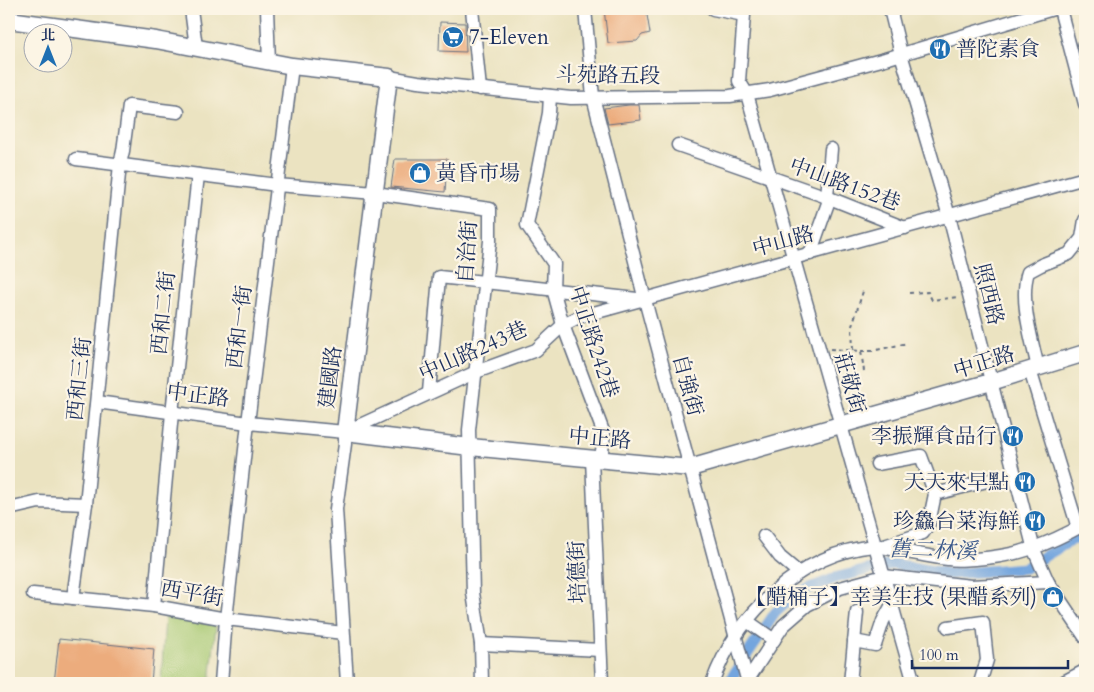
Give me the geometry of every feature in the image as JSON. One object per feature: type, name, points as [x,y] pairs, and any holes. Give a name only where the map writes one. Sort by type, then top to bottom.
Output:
[{"type":"main road","name":"斗苑路五段","points":[[9,20],[156,40],[292,66],[389,77]]},
{"type":"main road","name":"建國路","points":[[345,432],[389,77]]},
{"type":"main road","name":"中正路","points":[[345,432],[470,447],[690,468],[842,426],[1085,353]]},
{"type":"main road","points":[[1066,683],[1085,673]]},
{"type":"street","points":[[191,9],[196,47]]},
{"type":"street","points":[[267,9],[269,62]]},
{"type":"street","points":[[472,9],[480,88]]},
{"type":"street","name":"自強街","points":[[585,9],[593,97],[645,300],[748,682]]},
{"type":"street","name":"莊敬街","points":[[713,9],[744,15],[739,81],[747,94],[772,178],[878,546],[884,576],[914,683]]},
{"type":"street","name":"照西路","points":[[890,9],[901,54],[949,216],[1034,549],[1048,582],[1081,621],[1085,637]]},
{"type":"street","name":"斗苑路五段","points":[[389,77],[418,82],[571,98],[730,96],[770,90],[1053,9]]},
{"type":"street","points":[[1060,9],[1085,104]]},
{"type":"street","name":"西和一街","points":[[221,683],[226,619],[248,423],[292,66]]},
{"type":"street","name":"中正路242巷","points":[[550,96],[549,113],[527,225],[554,264],[553,289],[563,325],[604,434],[596,459]]},
{"type":"street","name":"西和三街","points":[[73,598],[86,504],[120,164],[129,106],[178,112]]},
{"type":"street","name":"中山路152巷","points":[[678,145],[827,197],[905,228]]},
{"type":"street","points":[[810,254],[828,203],[831,148]]},
{"type":"street","name":"自治街","points":[[76,158],[277,185],[375,193],[490,209],[490,241],[470,430],[473,592],[481,644],[482,683]]},
{"type":"street","name":"西和二街","points":[[154,606],[172,413],[198,175]]},
{"type":"street","name":"中山路","points":[[429,392],[439,277],[645,300],[1085,178]]},
{"type":"street","points":[[878,546],[951,560],[998,558],[1034,549],[1082,526],[1034,369],[1026,310],[1026,280],[1028,272],[1069,254],[1082,238],[1085,220]]},
{"type":"street","name":"中山路243巷","points":[[345,432],[429,392],[536,350],[563,325],[579,317],[645,300]]},
{"type":"street","name":"中正路","points":[[97,402],[248,423],[345,432]]},
{"type":"street","name":"建國路","points":[[345,432],[336,509],[347,683]]},
{"type":"street","points":[[712,683],[735,637],[747,621],[775,592],[808,566],[837,554],[878,546],[923,533],[929,522],[935,494],[921,456],[877,464]]},
{"type":"street","name":"培德街","points":[[596,459],[602,683]]},
{"type":"street","points":[[935,494],[1015,474]]},
{"type":"street","points":[[9,509],[39,502],[86,504]]},
{"type":"street","points":[[764,536],[780,557],[799,573]]},
{"type":"street","points":[[748,682],[783,626],[807,605],[840,588],[884,576],[946,585],[971,586],[1048,582]]},
{"type":"street","name":"西平街","points":[[34,594],[154,606],[226,619],[343,633]]},
{"type":"street","points":[[854,641],[875,645],[883,620],[892,605]]},
{"type":"street","points":[[850,683],[857,612]]},
{"type":"street","points":[[747,621],[774,640]]},
{"type":"street","points":[[948,626],[983,622],[987,660],[980,683]]},
{"type":"street","points":[[481,644],[600,650]]},
{"type":"path","points":[[853,350],[852,326],[864,288]]},
{"type":"path","points":[[909,293],[928,292],[932,300],[969,297]]},
{"type":"path","points":[[820,349],[872,351],[908,343]]},
{"type":"path","points":[[861,351],[864,371]]},
{"type":"green space","points":[[165,617],[216,625],[210,683],[161,683]]},
{"type":"building","points":[[604,9],[646,9],[650,33],[642,35],[637,41],[608,43]]},
{"type":"building","name":"7-Eleven","points":[[440,22],[465,23],[466,52],[439,51]]},
{"type":"building","points":[[639,105],[641,120],[608,124],[604,108]]},
{"type":"building","name":"黃昏市場","points":[[395,159],[447,159],[445,192],[391,187]]},
{"type":"building","points":[[59,639],[154,649],[151,683],[54,683]]},
{"type":"waterway","name":"舊二林溪","points":[[728,683],[775,613],[788,601],[805,590],[838,577],[893,564],[950,574],[1025,568],[1085,532]]},
{"type":"place","name":"7-Eleven","points":[[453,37]]},
{"type":"place","name":"普陀素食","points":[[940,49]]},
{"type":"place","name":"黃昏市場","points":[[420,173]]},
{"type":"place","name":"李振輝食品行","points":[[1013,436]]},
{"type":"place","name":"天天來早點","points":[[1025,482]]},
{"type":"place","name":"珍鱻台菜海鮮","points":[[1035,521]]},
{"type":"place","name":"【醋桶子】幸美生技 (果醋系列)","points":[[1053,597]]}]
